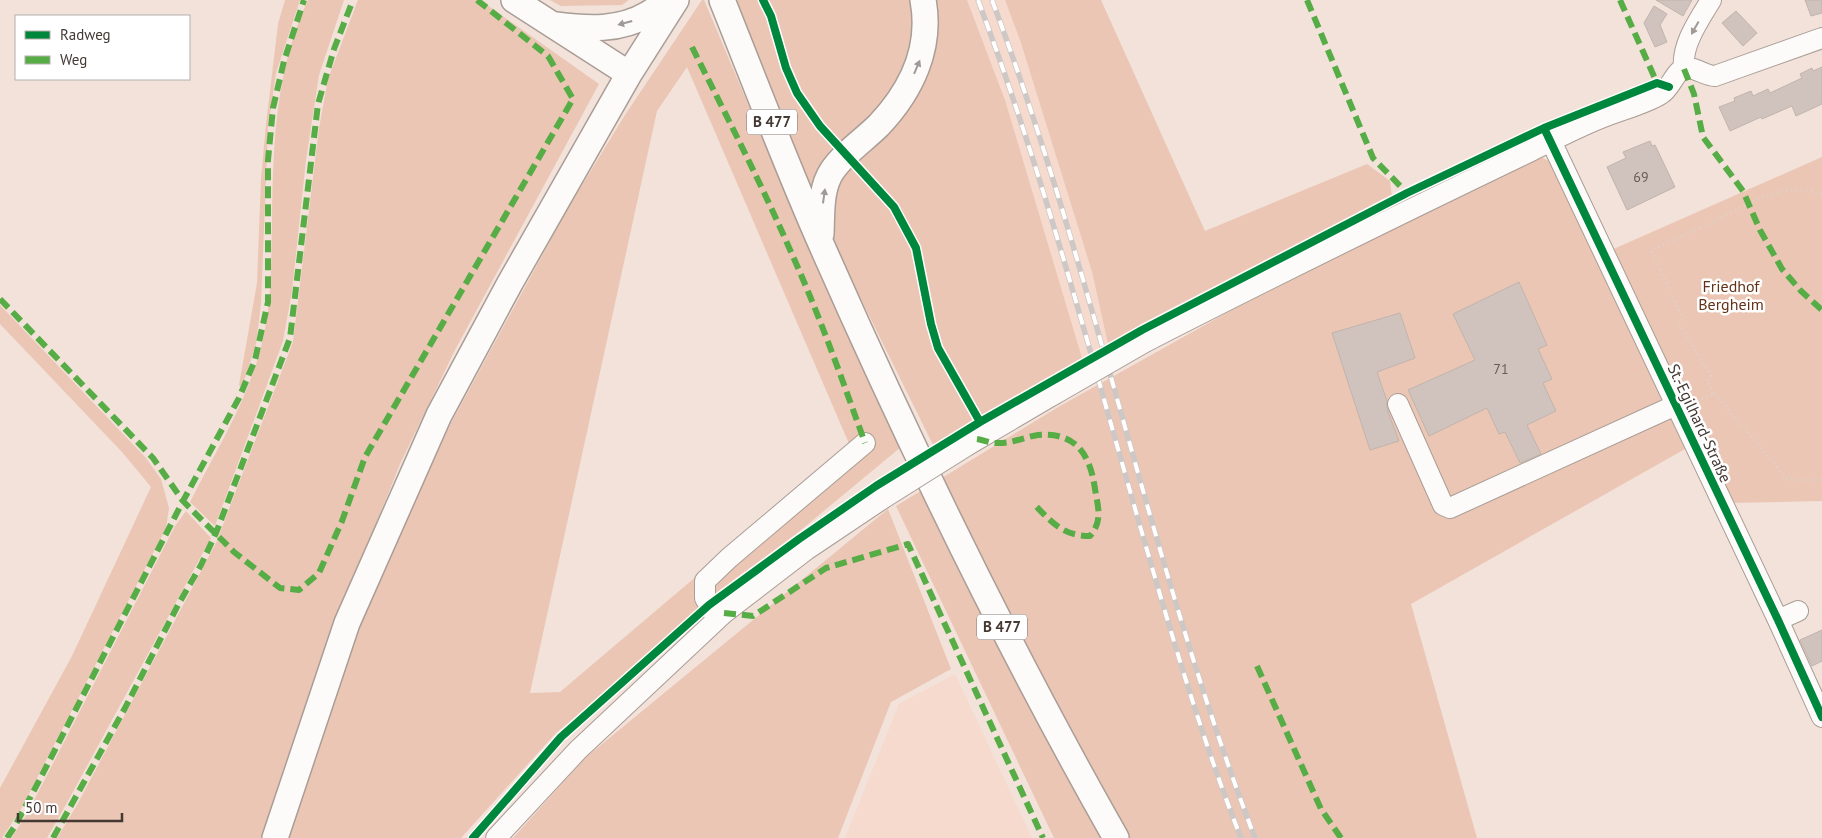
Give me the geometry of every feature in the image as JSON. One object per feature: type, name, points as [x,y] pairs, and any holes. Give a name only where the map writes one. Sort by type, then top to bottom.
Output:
[{"type":"main road","points":[[514,0],[629,74]]},
{"type":"main road","points":[[553,25],[605,28],[630,22],[648,14],[667,0]]},
{"type":"main road","points":[[275,838],[347,623],[439,415],[510,283],[629,74],[676,0]]},
{"type":"main road","name":"B 477","points":[[722,0],[821,244],[936,495],[1052,723],[1116,838]]},
{"type":"main road","points":[[821,244],[824,188],[831,172],[842,159],[879,125],[901,99],[919,64],[925,40],[926,16],[923,0]]},
{"type":"street","points":[[1684,69],[1683,58],[1690,38],[1711,0]]},
{"type":"street","points":[[496,838],[578,750],[717,620],[806,550],[968,445],[1145,342],[1288,269],[1600,118],[1661,94],[1669,87],[1680,71],[1684,69],[1694,69],[1704,74],[1715,76],[1822,38]]},
{"type":"street","name":"St.-Egilhard-Straße","points":[[1551,141],[1822,717]]},
{"type":"street","points":[[1398,404],[1443,505],[1450,508],[1677,407]]},
{"type":"street","points":[[717,620],[705,598],[704,581],[865,443]]},
{"type":"street","points":[[1778,620],[1798,611]]},
{"type":"path","points":[[1822,195],[1815,192],[1792,190],[1760,198],[1651,250],[1681,315],[1679,324],[1711,376],[1707,381],[1714,393],[1788,480],[1822,480]]},
{"type":"path","points":[[1677,407],[1714,393]]},
{"type":"shaded area","points":[[967,0],[1005,0],[1021,43],[1092,273],[1108,344],[1082,358],[1005,100]]},
{"type":"shaded area","points":[[955,674],[1032,838],[845,838],[899,704]]},
{"type":"green space","points":[[285,0],[300,0],[276,73],[268,128],[261,304],[256,344],[242,387],[239,385],[257,283],[261,179],[266,124],[278,24]]},
{"type":"green space","points":[[308,0],[344,0],[319,75],[306,160],[292,291],[283,341],[215,526],[190,502],[234,418],[253,374],[260,352],[270,289],[273,166],[278,109],[282,81],[289,54]]},
{"type":"green space","points":[[358,0],[480,0],[599,84],[455,350],[400,464],[338,620],[264,838],[57,838],[77,805],[216,543],[293,342],[319,128],[328,79]]},
{"type":"green space","points":[[550,0],[629,0],[622,5],[561,6]]},
{"type":"green space","points":[[702,0],[704,0],[795,215],[901,447],[556,733],[461,838],[288,838],[357,628],[451,423],[568,208],[625,115]],"holes":[[[687,67],[850,446],[560,692],[530,693],[657,111]]]},
{"type":"green space","points":[[729,0],[967,0],[1005,100],[1082,358],[971,421],[934,447],[810,196]]},
{"type":"green space","points":[[1005,0],[1101,0],[1205,231],[1367,164],[1390,181],[1392,197],[1108,344],[1092,272],[1021,43]]},
{"type":"green space","points":[[1541,157],[1551,162],[1685,449],[1411,604],[1477,838],[1054,838],[896,506],[1060,406],[1289,278]]},
{"type":"green space","name":"Friedhof Bergheim","points":[[1822,157],[1822,501],[1729,503],[1609,251]]},
{"type":"green space","points":[[0,305],[146,458],[161,479],[169,508],[166,528],[21,809],[2,838],[0,838],[0,788],[72,656],[151,487],[122,452],[0,324]]},
{"type":"green space","points":[[888,509],[951,669],[891,702],[838,838],[513,838],[585,758]]},
{"type":"green space","points":[[186,511],[211,538],[47,838],[11,838],[27,814],[175,526]]},
{"type":"building","points":[[1656,0],[1692,0],[1683,16]]},
{"type":"building","points":[[1805,0],[1822,0],[1822,13],[1811,16]]},
{"type":"building","points":[[1654,6],[1667,14],[1660,25],[1667,42],[1655,47],[1644,23]]},
{"type":"building","points":[[1736,11],[1757,33],[1743,46],[1722,23]]},
{"type":"building","points":[[1822,67],[1822,104],[1796,116],[1792,106],[1730,131],[1719,107],[1735,101],[1734,98],[1751,91],[1753,96],[1768,89],[1770,93],[1802,78],[1800,74],[1812,68],[1813,71]]},
{"type":"building","points":[[1650,141],[1652,146],[1655,145],[1675,187],[1627,210],[1607,167],[1626,158],[1623,152]]},
{"type":"building","points":[[1519,282],[1547,345],[1538,349],[1552,379],[1543,383],[1556,411],[1527,425],[1541,454],[1520,463],[1505,432],[1499,434],[1487,408],[1429,436],[1408,390],[1475,360],[1453,314]]},
{"type":"building","points":[[1400,313],[1415,358],[1377,372],[1387,401],[1387,409],[1399,441],[1370,450],[1332,333]]},
{"type":"building","points":[[1822,630],[1822,661],[1812,666],[1800,640]]},
{"type":"railway","points":[[978,0],[1044,193],[1186,680],[1241,838]]},
{"type":"railway","points":[[992,0],[1029,103],[1062,208],[1184,630],[1218,735],[1255,838]]},
{"type":"marked path","points":[[7,838],[40,779],[183,501],[239,398],[255,360],[268,302],[268,160],[273,108],[284,61],[304,0]]},
{"type":"marked path","points":[[53,838],[201,565],[216,533],[290,338],[318,104],[334,49],[353,0]]},
{"type":"marked path","points":[[0,299],[153,458],[183,501],[234,552],[280,588],[299,590],[319,573],[342,521],[365,457],[573,99],[548,56],[477,0]]},
{"type":"marked path","points":[[1307,0],[1373,158],[1407,193]]},
{"type":"marked path","points":[[1620,0],[1657,83]]},
{"type":"marked path","points":[[692,47],[780,226],[830,347],[865,443]]},
{"type":"marked path","points":[[1684,69],[1694,94],[1703,137],[1743,191],[1760,230],[1782,269],[1801,291],[1822,310]]},
{"type":"marked path","points":[[977,439],[991,443],[1001,443],[1038,435],[1051,435],[1063,437],[1079,448],[1085,456],[1093,477],[1098,508],[1097,525],[1090,536],[1073,534],[1066,531],[1053,523],[1035,505]]},
{"type":"marked path","points":[[724,613],[753,616],[826,568],[908,544],[1043,838]]},
{"type":"marked path","points":[[1257,666],[1321,809],[1341,838]]},
{"type":"cycle path","points":[[763,0],[771,16],[786,68],[797,93],[820,126],[894,207],[916,248],[931,324],[938,348],[980,422]]},
{"type":"cycle path","points":[[473,838],[561,737],[709,605],[799,539],[876,486],[980,422],[1142,330],[1407,193],[1544,128],[1657,83],[1669,87]]},
{"type":"cycle path","points":[[1544,128],[1778,620],[1822,717]]}]
